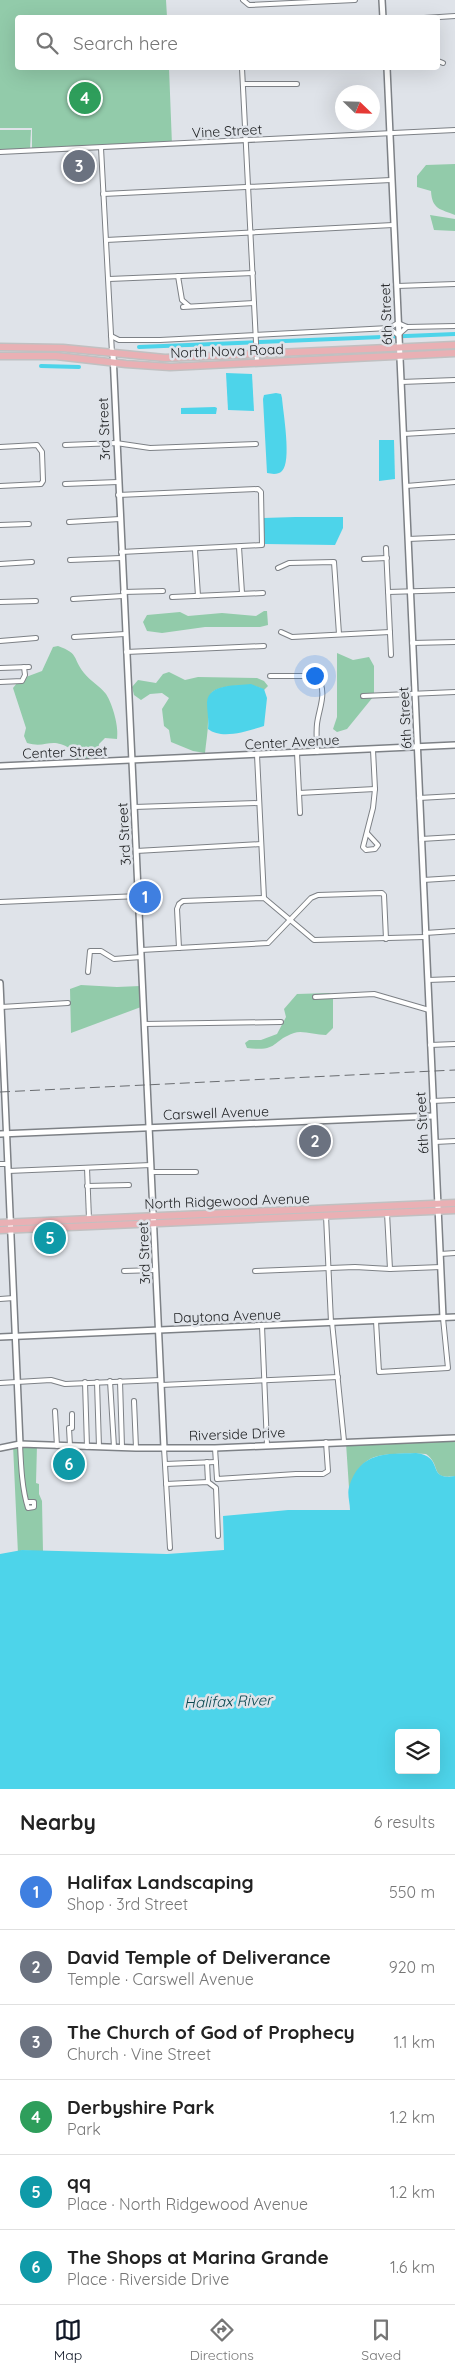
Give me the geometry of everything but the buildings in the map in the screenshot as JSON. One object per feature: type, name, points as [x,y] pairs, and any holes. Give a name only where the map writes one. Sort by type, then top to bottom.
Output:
[{"type":"main road","name":"North Nova Road","points":[[0,347],[112,350],[165,358],[256,352],[455,344]]},
{"type":"main road","name":"North Nova Road","points":[[0,356],[56,356],[170,367],[455,353]]},
{"type":"main road","name":"North Ridgewood Avenue","points":[[0,1223],[12,1226],[326,1212],[387,1213],[455,1203]]},
{"type":"main road","name":"North Ridgewood Avenue","points":[[0,1230],[12,1226],[89,1219],[154,1220],[317,1216],[337,1208],[438,1207],[455,1210]]},
{"type":"street","points":[[244,2],[355,0]]},
{"type":"street","points":[[382,0],[383,15]]},
{"type":"street","points":[[440,17],[455,16]]},
{"type":"street","points":[[242,70],[257,363]]},
{"type":"street","name":"6th Street","points":[[376,1321],[379,1372],[448,1368],[443,1318],[432,1101],[387,70]]},
{"type":"street","points":[[242,84],[297,84]]},
{"type":"street","name":"Vine Street","points":[[0,152],[455,130]]},
{"type":"street","name":"3rd Street","points":[[101,148],[170,1548]]},
{"type":"street","points":[[104,194],[391,180]]},
{"type":"street","points":[[106,240],[393,225]]},
{"type":"street","points":[[108,279],[253,273]]},
{"type":"street","points":[[178,276],[182,300],[189,306]]},
{"type":"street","points":[[397,286],[455,284]]},
{"type":"street","points":[[184,307],[254,303]]},
{"type":"street","points":[[407,328],[398,335],[389,328],[398,323],[407,328],[455,326]]},
{"type":"street","name":"North Nova Road","points":[[119,340],[389,328]]},
{"type":"street","points":[[111,336],[119,340],[112,350]]},
{"type":"street","points":[[401,382],[455,380]]},
{"type":"street","points":[[403,434],[455,431]]},
{"type":"street","points":[[65,445],[116,443],[150,448],[256,444]]},
{"type":"street","points":[[0,447],[37,445],[42,452],[43,480],[41,484],[0,486]]},
{"type":"street","points":[[66,484],[118,482]]},
{"type":"street","points":[[406,486],[455,482]]},
{"type":"street","points":[[70,560],[262,545],[261,492],[258,489],[118,495]]},
{"type":"street","points":[[69,522],[120,519]]},
{"type":"street","points":[[0,525],[29,524]]},
{"type":"street","points":[[408,539],[455,537]]},
{"type":"street","points":[[240,548],[242,594]]},
{"type":"street","points":[[386,548],[391,655]]},
{"type":"street","points":[[195,550],[198,596]]},
{"type":"street","points":[[364,559],[387,558]]},
{"type":"street","points":[[0,564],[32,562]]},
{"type":"street","points":[[278,568],[289,563],[334,562],[339,634]]},
{"type":"street","points":[[388,592],[455,590]]},
{"type":"street","points":[[73,599],[163,591]]},
{"type":"street","points":[[172,597],[263,593]]},
{"type":"street","points":[[0,602],[36,600]]},
{"type":"street","points":[[281,632],[292,637],[390,632]]},
{"type":"street","points":[[74,637],[125,634]]},
{"type":"street","points":[[0,641],[36,638]]},
{"type":"street","points":[[412,644],[455,642]]},
{"type":"street","points":[[126,652],[264,646]]},
{"type":"street","points":[[0,682],[22,681],[25,675],[24,667]]},
{"type":"street","points":[[0,668],[29,667]]},
{"type":"street","points":[[270,676],[317,676],[321,683],[322,707],[317,723],[317,752]]},
{"type":"street","points":[[363,696],[455,692]]},
{"type":"street","name":"Center Avenue","points":[[131,761],[455,745]]},
{"type":"street","points":[[367,832],[378,845],[375,849],[366,850],[363,847],[375,789],[373,750]]},
{"type":"street","points":[[297,753],[300,813]]},
{"type":"street","points":[[257,755],[264,898]]},
{"type":"street","name":"Center Street","points":[[0,766],[131,761]]},
{"type":"street","points":[[299,793],[375,789]]},
{"type":"street","points":[[420,798],[455,796]]},
{"type":"street","points":[[134,807],[258,803]]},
{"type":"street","points":[[421,839],[455,837]]},
{"type":"street","points":[[136,851],[261,844]]},
{"type":"street","points":[[423,880],[455,878]]},
{"type":"street","points":[[141,950],[263,944],[272,940],[311,898],[318,895],[382,893],[386,939]]},
{"type":"street","points":[[0,902],[139,896]]},
{"type":"street","points":[[179,948],[177,909],[183,901],[264,898],[314,940],[386,939],[455,931]]},
{"type":"street","points":[[88,972],[90,951],[101,951],[114,960],[141,958]]},
{"type":"street","points":[[428,980],[455,979]]},
{"type":"street","points":[[0,983],[4,1092],[3,1134],[12,1226],[22,1485],[27,1500]]},
{"type":"street","points":[[316,997],[374,994],[429,1010]]},
{"type":"street","points":[[1,1007],[68,1003]]},
{"type":"street","points":[[144,1024],[281,1022]]},
{"type":"street","points":[[430,1045],[455,1044]]},
{"type":"street","points":[[432,1101],[455,1100]]},
{"type":"street","name":"Carswell Avenue","points":[[3,1134],[433,1116]]},
{"type":"street","points":[[435,1142],[455,1141]]},
{"type":"street","points":[[0,1164],[7,1164]]},
{"type":"street","points":[[8,1172],[151,1165]]},
{"type":"street","points":[[87,1168],[89,1219]]},
{"type":"street","points":[[152,1172],[196,1172]]},
{"type":"street","points":[[87,1186],[129,1185]]},
{"type":"street","points":[[326,1212],[332,1322],[344,1441]]},
{"type":"street","points":[[387,1213],[390,1269]]},
{"type":"street","points":[[440,1254],[455,1253]]},
{"type":"street","points":[[256,1271],[441,1267]]},
{"type":"street","points":[[124,1271],[156,1270]]},
{"type":"street","points":[[0,1299],[14,1298]]},
{"type":"street","name":"Daytona Avenue","points":[[0,1337],[455,1317]]},
{"type":"street","points":[[262,1326],[267,1444]]},
{"type":"street","points":[[0,1383],[51,1380],[65,1384],[120,1380],[161,1382],[338,1377]]},
{"type":"street","points":[[120,1380],[122,1448]]},
{"type":"street","points":[[110,1381],[114,1447]]},
{"type":"street","points":[[85,1382],[87,1447]]},
{"type":"street","points":[[97,1382],[99,1447]]},
{"type":"street","points":[[134,1401],[136,1448]]},
{"type":"street","points":[[55,1411],[56,1446]]},
{"type":"street","points":[[70,1446],[69,1428],[72,1428],[72,1414]]},
{"type":"street","name":"Riverside Drive","points":[[0,1448],[20,1444],[122,1448],[215,1448],[267,1444],[455,1438]]},
{"type":"street","points":[[215,1448],[217,1479],[323,1474],[328,1471],[326,1442]]},
{"type":"street","points":[[207,1462],[208,1482]]},
{"type":"street","points":[[165,1464],[216,1462]]},
{"type":"street","points":[[166,1484],[208,1482],[216,1488],[218,1536]]},
{"type":"green space","points":[[0,0],[166,0],[167,15],[15,15],[15,70],[169,70],[172,145],[32,151],[32,128],[0,128]]},
{"type":"green space","points":[[0,130],[31,130],[30,149],[0,151]]},
{"type":"green space","points":[[455,164],[455,215],[435,205],[431,191],[417,187],[417,176],[426,165]]},
{"type":"green space","points":[[430,215],[455,219],[455,231],[434,230]]},
{"type":"green space","points":[[267,611],[268,625],[260,627],[205,627],[162,633],[147,631],[143,622],[147,615],[180,612],[188,616],[222,613],[256,616]]},
{"type":"green space","points":[[58,646],[73,654],[84,673],[106,694],[113,710],[117,728],[117,739],[105,738],[99,744],[97,759],[73,760],[71,749],[64,745],[58,743],[39,745],[27,743],[24,736],[26,728],[13,688],[17,683],[23,682],[26,677],[42,671],[53,647]]},
{"type":"green space","points":[[337,653],[353,660],[369,657],[374,666],[374,694],[361,695],[362,698],[373,697],[347,729],[337,732],[333,729],[337,717]]},
{"type":"green space","points":[[169,672],[185,680],[198,677],[257,678],[264,681],[268,686],[264,690],[246,685],[224,687],[217,689],[210,695],[205,753],[193,751],[171,742],[169,730],[164,726],[162,709],[169,698],[162,693],[150,694],[141,700],[134,695],[132,687],[138,680],[156,683],[163,674]]},
{"type":"green space","points":[[81,985],[140,986],[141,1007],[71,1033],[70,989]]},
{"type":"green space","points":[[297,994],[331,994],[313,996],[314,999],[333,998],[333,1028],[326,1035],[297,1032],[281,1039],[270,1047],[247,1048],[245,1043],[249,1040],[261,1040],[277,1034],[286,1017],[284,1009]]},
{"type":"green space","points":[[455,1440],[455,1476],[447,1477],[439,1474],[431,1458],[426,1454],[385,1455],[377,1456],[366,1462],[357,1472],[349,1488],[346,1443]]},
{"type":"green space","points":[[13,1445],[37,1445],[36,1483],[39,1484],[39,1494],[42,1501],[43,1552],[22,1550],[18,1554]]},
{"type":"water","points":[[226,373],[252,374],[254,411],[228,410]]},
{"type":"water","points":[[281,394],[282,398],[287,448],[285,466],[279,473],[273,474],[267,473],[263,399],[264,395]]},
{"type":"water","points":[[181,408],[217,408],[216,414],[181,414]]},
{"type":"water","points":[[379,440],[394,440],[395,479],[379,481]]},
{"type":"water","points":[[343,517],[343,528],[335,545],[265,544],[263,518]]},
{"type":"water","points":[[251,684],[264,689],[267,698],[264,726],[228,734],[220,734],[208,729],[207,702],[213,691],[218,688]]},
{"type":"water","name":"Halifax River","points":[[416,1453],[425,1455],[434,1463],[440,1475],[446,1477],[455,1476],[455,1789],[0,1789],[0,1554],[22,1550],[167,1554],[224,1550],[223,1516],[288,1510],[350,1510],[349,1487],[354,1475],[367,1461],[385,1455]]},
{"type":"waterway","points":[[139,347],[455,334]]},
{"type":"waterway","points":[[41,366],[79,367]]},
{"type":"railway","points":[[0,1092],[455,1070]]},
{"type":"place","name":"Derbyshire Park","points":[[85,98]]},
{"type":"place","name":"The Church of God of Prophecy","points":[[79,166]]},
{"type":"place","name":"Halifax Landscaping","points":[[145,897]]},
{"type":"place","name":"David Temple of Deliverance","points":[[315,1141]]},
{"type":"place","name":"qq","points":[[50,1238]]},
{"type":"place","name":"The Shops at Marina Grande","points":[[69,1464]]}]
